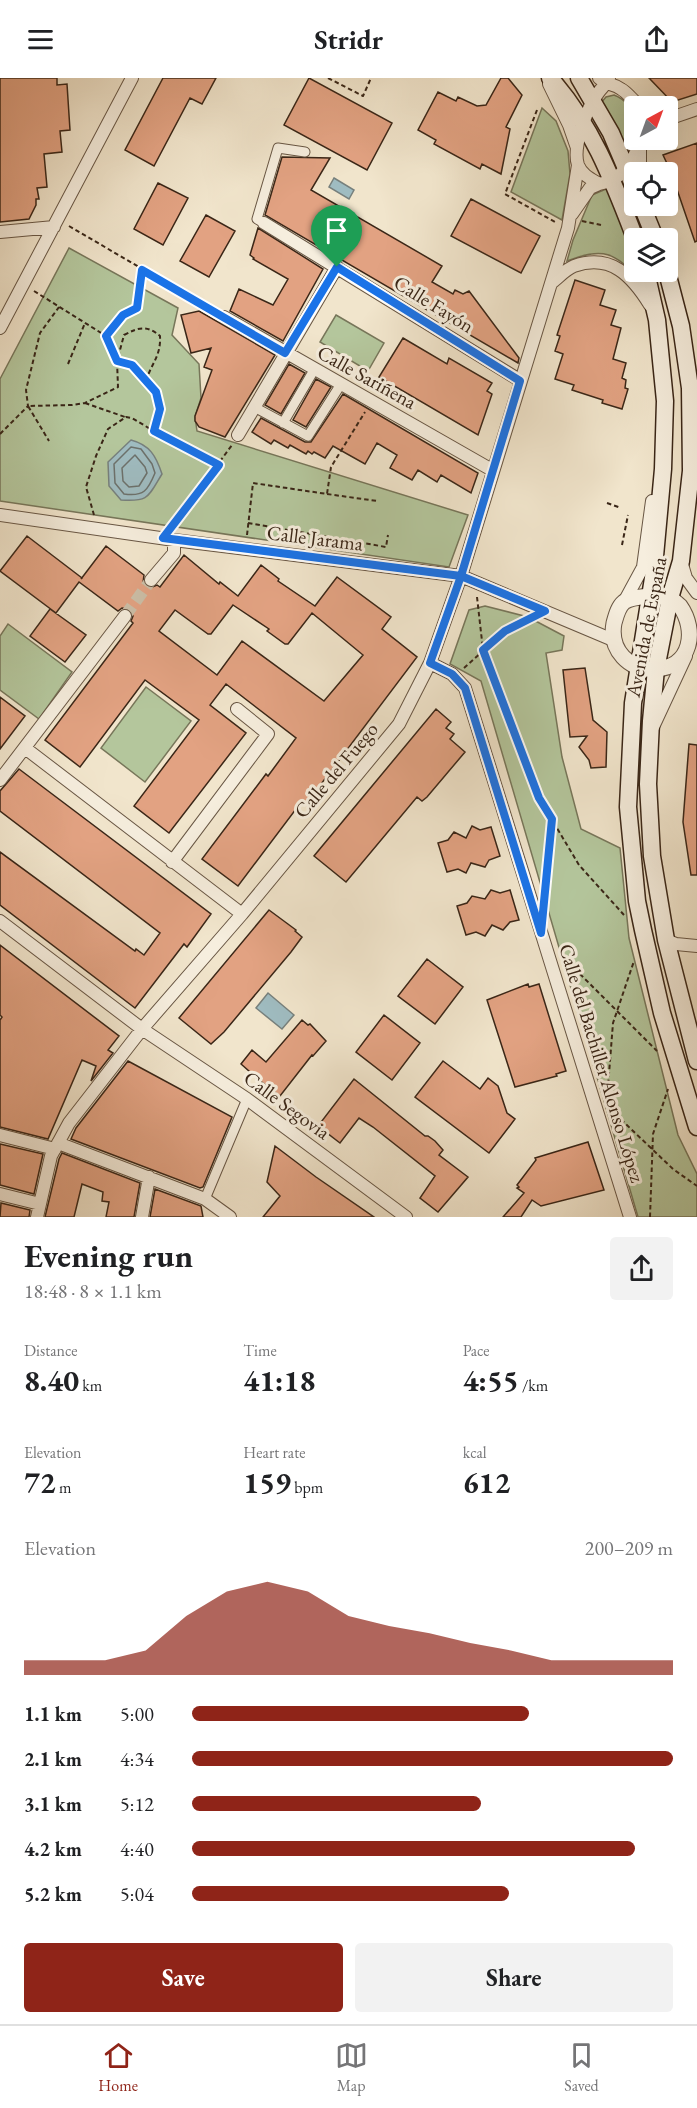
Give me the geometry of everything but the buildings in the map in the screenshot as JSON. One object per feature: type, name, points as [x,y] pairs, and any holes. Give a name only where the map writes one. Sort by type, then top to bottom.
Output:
[{"type":"main road","points":[[550,78],[584,122],[606,182],[630,228]]},
{"type":"main road","points":[[579,78],[628,162]]},
{"type":"main road","name":"Avenida de España","points":[[648,282],[656,315],[665,400],[663,468],[650,596],[631,663],[634,694],[628,807],[637,901],[662,1013],[697,1127]]},
{"type":"main road","name":"Avenida de España","points":[[670,282],[681,326],[690,388],[691,471],[681,561],[670,598],[656,669],[648,784],[652,856],[666,940],[697,1061]]},
{"type":"street","points":[[0,328],[132,78]]},
{"type":"street","points":[[546,78],[569,125],[577,148],[578,165],[587,177],[606,182],[624,174]]},
{"type":"street","points":[[577,148],[584,122],[605,80],[624,90],[629,96]]},
{"type":"street","points":[[678,116],[697,110]]},
{"type":"street","points":[[264,223],[256,219],[278,148],[305,152]]},
{"type":"street","name":"Calle del Fuego","points":[[37,1217],[51,1156],[69,1123],[142,1029],[242,914],[399,724],[430,663],[461,576],[569,223],[578,165]]},
{"type":"street","name":"Calle del Fuego","points":[[569,223],[590,188],[606,182]]},
{"type":"street","points":[[0,232],[56,223]]},
{"type":"street","name":"Calle Fayón","points":[[264,223],[520,381]]},
{"type":"street","points":[[551,283],[572,267],[600,261],[628,275],[640,289],[656,315]]},
{"type":"street","points":[[238,435],[337,267]]},
{"type":"street","name":"Calle Sariñena","points":[[224,317],[492,470]]},
{"type":"street","points":[[283,423],[314,370]]},
{"type":"street","points":[[254,407],[309,436],[341,384]]},
{"type":"street","name":"Avenida de España","points":[[624,602],[643,567],[652,498],[663,468]]},
{"type":"street","name":"Calle Jarama","points":[[0,515],[461,576],[613,640]]},
{"type":"street","points":[[151,580],[174,553],[169,539]]},
{"type":"street","points":[[681,561],[686,578],[697,593]]},
{"type":"street","points":[[650,734],[686,656],[696,641],[693,611],[670,598],[638,597],[624,602],[617,612],[613,640],[617,651],[631,663],[656,669],[672,665],[686,656]]},
{"type":"street","points":[[0,780],[125,616]]},
{"type":"street","name":"Calle del Bachiller Alonso López","points":[[430,663],[455,678],[465,688],[630,1217]]},
{"type":"street","points":[[172,862],[268,734],[237,709]]},
{"type":"street","points":[[25,748],[242,914]]},
{"type":"street","name":"Calle Segovia","points":[[0,921],[142,1029],[246,1099],[406,1217]]},
{"type":"street","points":[[666,940],[676,944],[697,946]]},
{"type":"street","points":[[213,1217],[208,1201],[246,1099]]},
{"type":"street","points":[[0,1135],[57,1146],[149,1177],[208,1201],[230,1217]]},
{"type":"street","points":[[142,1217],[149,1177]]},
{"type":"street","points":[[0,1194],[40,1204]]},
{"type":"path","points":[[328,78],[363,96],[371,78]]},
{"type":"path","points":[[537,110],[505,194],[569,223],[601,225]]},
{"type":"path","points":[[56,223],[224,317]]},
{"type":"path","points":[[106,336],[123,315],[137,308],[142,270]]},
{"type":"path","points":[[23,285],[106,336],[117,361]]},
{"type":"path","points":[[49,441],[28,406],[26,390],[40,333],[59,307]]},
{"type":"path","points":[[68,364],[85,323]]},
{"type":"path","points":[[0,434],[28,406],[85,403],[118,387],[117,361],[124,335],[139,327],[151,328],[160,336],[161,350],[146,381]]},
{"type":"path","points":[[117,361],[132,365],[156,392],[160,409],[154,431]]},
{"type":"path","points":[[327,494],[331,467],[371,402]]},
{"type":"path","points":[[85,403],[132,418],[219,465]]},
{"type":"path","points":[[98,529],[86,487],[108,429],[126,417]]},
{"type":"path","points":[[169,539],[238,435]]},
{"type":"path","points":[[245,549],[253,483],[377,501]]},
{"type":"path","points":[[607,503],[621,508]]},
{"type":"path","points":[[622,545],[628,515]]},
{"type":"path","points":[[248,523],[386,548],[388,535]]},
{"type":"path","points":[[476,582],[483,650],[539,798],[579,865],[619,912],[644,931],[614,1023],[602,1130]]},
{"type":"path","points":[[455,678],[505,631],[545,611]]},
{"type":"path","points":[[544,899],[552,819]]},
{"type":"path","points":[[542,936],[659,1052]]},
{"type":"path","points":[[650,1217],[652,1134],[677,1063]]},
{"type":"path","points":[[606,1105],[673,1169],[697,1186]]},
{"type":"green space","points":[[614,95],[624,101],[624,146],[600,104],[606,97]]},
{"type":"green space","points":[[542,108],[556,121],[568,151],[570,174],[562,220],[511,192]]},
{"type":"green space","points":[[606,189],[618,203],[626,228],[624,228],[624,265],[615,258],[600,253],[567,261],[573,240],[592,195]]},
{"type":"green space","points":[[69,248],[178,308],[172,335],[199,364],[201,398],[195,417],[197,431],[468,515],[449,567],[0,501],[0,379]]},
{"type":"green space","points":[[336,315],[384,343],[368,371],[320,342]]},
{"type":"green space","points":[[485,606],[528,617],[564,636],[562,650],[546,653],[562,757],[581,829],[620,848],[629,938],[678,1135],[697,1174],[697,1217],[638,1217],[481,681],[450,664],[469,610]]},
{"type":"green space","points":[[8,624],[72,672],[39,719],[0,690],[0,636]]},
{"type":"green space","points":[[146,687],[191,721],[145,782],[101,748]]},
{"type":"water","points":[[334,178],[354,190],[349,199],[329,187]]},
{"type":"water","points":[[131,440],[148,448],[162,474],[154,488],[143,499],[121,500],[109,486],[108,462]]},
{"type":"water","points":[[268,993],[294,1015],[282,1029],[256,1008]]},
{"type":"tunnel","points":[[125,616],[151,580]]},
{"type":"route","points":[[337,267],[285,353],[142,270],[137,308],[123,315],[106,336],[117,361],[132,365],[156,392],[160,409],[154,431],[219,465],[163,538],[461,576],[430,663],[452,674],[465,688],[541,933],[552,819],[539,798],[483,650],[505,631],[545,611],[461,576],[520,381],[337,267]]}]
